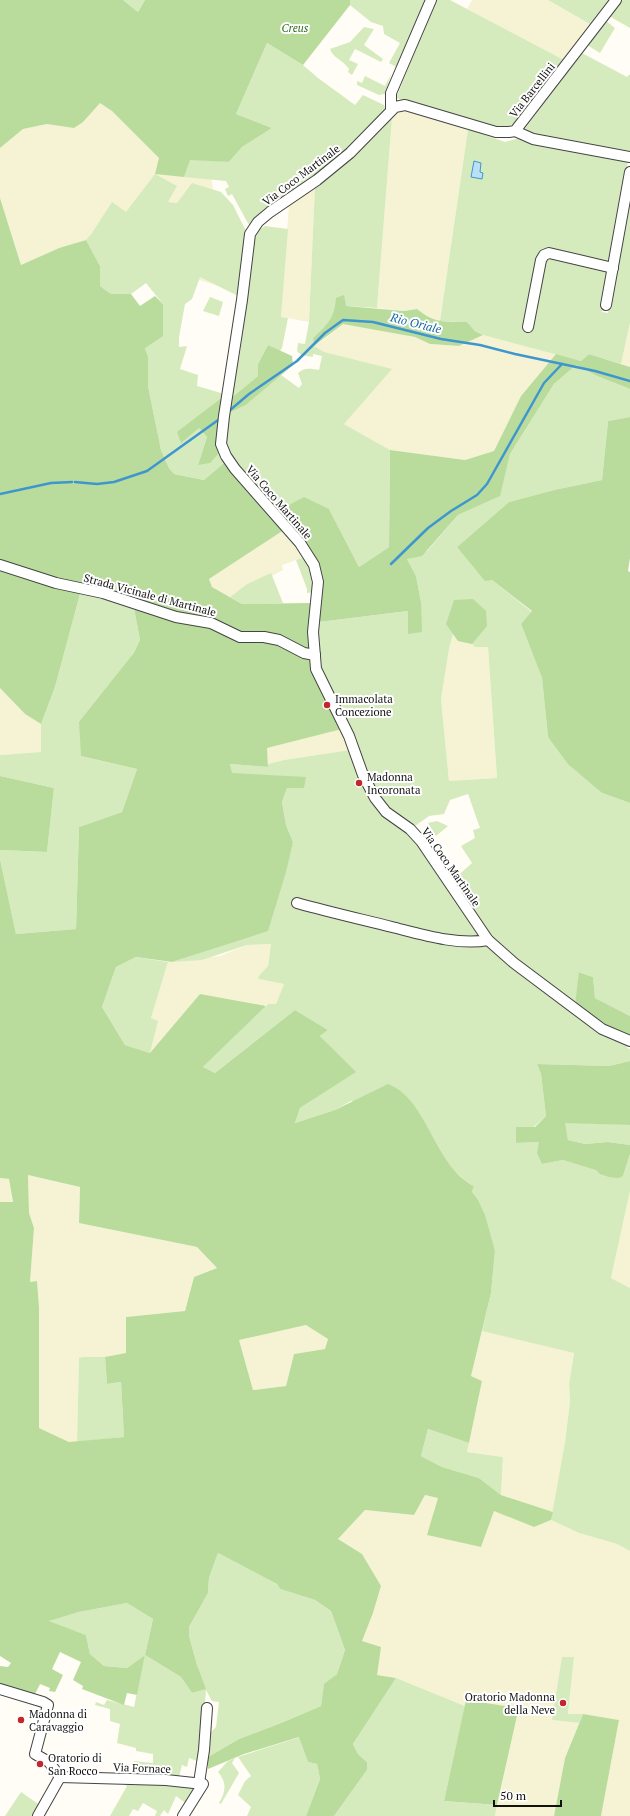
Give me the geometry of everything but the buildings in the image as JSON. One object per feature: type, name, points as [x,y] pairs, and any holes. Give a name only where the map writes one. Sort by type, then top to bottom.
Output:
[{"type":"street","points":[[391,110],[391,93],[431,0]]},
{"type":"street","name":"Via Barcellini","points":[[391,110],[395,107],[405,105],[496,132],[515,131],[616,0]]},
{"type":"street","name":"Via Coco Martinale","points":[[391,110],[350,153],[317,180],[270,212],[258,222],[250,234],[221,444],[226,456],[235,470],[300,543],[314,565],[318,582],[313,632],[316,669],[348,736],[363,775],[375,798],[386,812],[410,829],[421,841],[488,940],[514,963],[602,1029],[630,1041]]},
{"type":"street","points":[[515,131],[533,139],[630,157]]},
{"type":"street","points":[[606,305],[630,172]]},
{"type":"street","points":[[528,327],[544,255],[549,253],[613,268]]},
{"type":"street","name":"Strada Vicinale di Martinale","points":[[0,565],[56,583],[103,594],[176,617],[211,623],[240,636],[264,637],[279,640],[304,653],[315,655]]},
{"type":"street","points":[[297,903],[353,919],[425,935],[466,941],[488,940]]},
{"type":"street","points":[[0,1689],[43,1702],[48,1705],[35,1754],[49,1762],[60,1777],[38,1816]]},
{"type":"street","points":[[183,1816],[203,1784],[199,1783],[204,1750],[207,1708]]},
{"type":"street","name":"Via Fornace","points":[[60,1777],[166,1780],[199,1783]]},
{"type":"shaded area","points":[[472,0],[548,0],[590,25],[564,60],[467,9]]},
{"type":"shaded area","points":[[91,93],[155,148],[211,174],[213,189],[238,292],[151,265],[92,233],[86,240],[59,248],[21,265],[0,198],[0,148],[23,129],[47,124],[65,126]]},
{"type":"shaded area","points":[[405,111],[468,129],[440,321],[428,318],[417,309],[404,311],[377,308],[392,118],[395,114]]},
{"type":"shaded area","points":[[315,185],[309,322],[281,317],[289,204]]},
{"type":"shaded area","points":[[343,323],[415,337],[430,344],[459,346],[483,335],[556,354],[521,396],[494,451],[465,460],[390,450],[344,424],[324,352],[314,346],[325,339]]},
{"type":"shaded area","points":[[630,323],[630,367],[621,364]]},
{"type":"shaded area","points":[[284,530],[305,557],[282,565],[283,570],[272,576],[271,574],[247,584],[230,597],[212,587],[209,579]]},
{"type":"shaded area","points":[[453,634],[458,641],[472,644],[475,647],[488,647],[497,778],[449,781],[441,699],[449,649]]},
{"type":"shaded area","points":[[0,688],[25,714],[41,724],[41,752],[0,755]]},
{"type":"shaded area","points":[[342,729],[350,750],[284,760],[268,764],[266,748]]},
{"type":"shaded area","points":[[271,944],[268,966],[259,979],[284,984],[276,1004],[268,1004],[150,1053],[157,1021],[151,1018],[168,962],[220,956],[247,945]]},
{"type":"shaded area","points":[[28,1175],[80,1187],[79,1223],[197,1247],[217,1268],[194,1277],[185,1311],[126,1317],[126,1354],[105,1357],[79,1358],[77,1442],[69,1442],[39,1428],[39,1306],[37,1281],[30,1282],[34,1228],[29,1213]]},
{"type":"shaded area","points":[[0,1178],[9,1179],[13,1203],[0,1202]]},
{"type":"shaded area","points":[[630,1191],[630,1288],[611,1278]]},
{"type":"shaded area","points":[[306,1325],[328,1338],[325,1349],[294,1354],[286,1386],[253,1390],[239,1340]]},
{"type":"shaded area","points":[[482,1331],[574,1352],[569,1384],[570,1401],[565,1442],[553,1512],[501,1495],[503,1457],[467,1452],[482,1381],[471,1376]]},
{"type":"shaded area","points":[[425,1495],[438,1498],[428,1535],[481,1547],[494,1510],[534,1527],[551,1520],[579,1533],[617,1544],[630,1551],[630,1816],[601,1816],[619,1720],[583,1714],[568,1715],[574,1657],[552,1720],[579,1723],[565,1758],[554,1816],[495,1816],[517,1716],[467,1700],[465,1706],[396,1678],[377,1675],[362,1641],[373,1613],[381,1586],[338,1539],[365,1510],[414,1515]]},
{"type":"green space","name":"Creus","points":[[0,0],[123,0],[138,12],[145,0],[350,0],[350,5],[303,65],[267,43],[236,114],[272,128],[242,147],[229,162],[190,160],[184,177],[155,174],[159,158],[112,111],[100,103],[83,122],[74,128],[47,124],[23,129],[0,148]]},
{"type":"green space","points":[[123,0],[145,0],[138,12]]},
{"type":"green space","points":[[350,0],[429,0],[398,68],[389,63],[400,43],[384,34],[383,26],[371,22],[350,5]]},
{"type":"green space","points":[[436,0],[450,0],[564,60],[514,123],[506,128],[496,127],[396,98]]},
{"type":"green space","points":[[548,0],[609,0],[591,25]]},
{"type":"green space","points":[[622,0],[630,0],[630,28],[609,16]]},
{"type":"green space","points":[[606,21],[615,28],[600,53],[587,45]]},
{"type":"green space","points":[[364,27],[374,29],[364,45],[383,59],[381,62],[355,49],[349,60],[358,64],[352,75],[348,72],[349,69],[347,66],[333,55],[330,49],[350,42]]},
{"type":"green space","points":[[267,43],[303,65],[355,105],[363,95],[384,105],[386,112],[350,151],[250,227],[232,194],[228,196],[225,189],[229,187],[226,181],[184,177],[190,159],[229,162],[242,147],[272,128],[236,114]]},
{"type":"green space","points":[[582,53],[627,77],[630,74],[630,157],[529,134],[524,130]]},
{"type":"green space","points":[[391,74],[385,94],[379,95],[357,85],[357,81],[362,83],[365,76],[385,86]]},
{"type":"green space","points":[[392,118],[377,308],[346,306],[335,312],[330,322],[313,338],[314,346],[324,352],[392,369],[344,424],[390,450],[389,547],[359,567],[329,509],[276,512],[235,466],[226,447],[229,413],[246,405],[281,375],[299,388],[302,384],[298,373],[306,369],[319,370],[322,356],[313,354],[313,357],[301,355],[297,351],[298,343],[305,344],[309,322],[315,185],[341,167]]},
{"type":"green space","points":[[468,129],[505,142],[519,138],[628,159],[612,264],[602,312],[608,313],[630,184],[630,323],[621,364],[589,354],[581,361],[483,335],[475,331],[467,322],[440,321]]},
{"type":"green space","points":[[155,174],[177,186],[168,202],[177,203],[192,183],[221,192],[233,205],[246,231],[238,296],[200,277],[192,299],[185,304],[179,337],[179,347],[187,346],[180,369],[198,375],[197,386],[221,393],[224,396],[199,428],[207,437],[198,465],[220,452],[224,463],[204,480],[174,474],[169,468],[161,450],[148,386],[148,357],[145,348],[163,304],[146,283],[131,294],[111,294],[100,286],[100,266],[86,240],[112,202],[126,212]]},
{"type":"green space","points":[[0,198],[21,265],[59,248],[86,240],[100,266],[100,286],[111,294],[131,294],[140,306],[155,296],[163,304],[163,336],[145,348],[148,357],[148,386],[161,450],[169,468],[174,474],[204,480],[224,463],[284,530],[209,579],[212,587],[242,604],[310,603],[311,667],[342,729],[267,748],[268,767],[230,764],[232,773],[306,777],[304,788],[287,788],[282,802],[286,825],[293,842],[286,872],[268,931],[172,962],[136,957],[116,967],[102,1007],[125,1045],[150,1053],[200,994],[266,1006],[203,1067],[215,1073],[295,1010],[328,1030],[320,1036],[356,1072],[300,1108],[295,1123],[335,1110],[388,1084],[401,1092],[413,1103],[449,1163],[460,1176],[474,1186],[472,1192],[477,1198],[485,1215],[495,1251],[491,1293],[471,1376],[482,1381],[469,1443],[428,1429],[421,1456],[442,1467],[479,1478],[501,1495],[553,1512],[551,1520],[534,1527],[494,1511],[481,1547],[427,1535],[438,1498],[425,1495],[414,1515],[365,1510],[338,1539],[362,1554],[381,1586],[373,1613],[362,1641],[381,1647],[377,1675],[396,1678],[353,1744],[358,1754],[367,1762],[367,1770],[334,1816],[306,1816],[320,1779],[317,1764],[308,1762],[299,1737],[244,1754],[208,1769],[208,1757],[239,1739],[321,1706],[324,1684],[337,1674],[345,1650],[331,1611],[315,1600],[280,1589],[277,1584],[218,1553],[209,1578],[208,1593],[189,1627],[189,1636],[197,1665],[206,1689],[192,1693],[181,1677],[145,1655],[137,1695],[127,1693],[124,1705],[82,1689],[83,1686],[73,1680],[81,1662],[60,1652],[52,1669],[63,1675],[55,1692],[49,1691],[50,1688],[40,1684],[34,1696],[0,1688],[0,1666],[8,1667],[11,1663],[0,1656],[0,1202],[13,1202],[9,1179],[0,1178],[0,859],[16,934],[76,929],[79,827],[122,812],[137,769],[81,756],[79,722],[133,654],[140,640],[130,587],[84,579],[55,687],[41,724],[25,714],[0,688]],"holes":[[[28,1175],[80,1187],[79,1223],[197,1247],[217,1268],[194,1277],[185,1311],[126,1317],[126,1353],[105,1357],[107,1384],[121,1382],[124,1437],[69,1442],[39,1428],[39,1307],[37,1281],[30,1282],[34,1228],[29,1213]],[[306,1325],[328,1339],[325,1349],[294,1354],[286,1386],[253,1390],[239,1340]],[[127,1603],[153,1619],[145,1655],[127,1668],[104,1666],[90,1654],[86,1635],[49,1621],[79,1612]]]},
{"type":"green space","points":[[265,226],[288,229],[281,317],[288,318],[282,348],[280,351],[268,345],[258,364],[258,376],[231,398],[241,346],[248,270],[258,230]]},
{"type":"green space","points":[[344,295],[346,306],[404,311],[417,309],[423,314],[440,321],[467,322],[475,331],[483,335],[459,346],[430,344],[415,337],[343,324],[314,346],[313,338],[330,320],[334,311],[336,298]]},
{"type":"green space","points":[[210,297],[223,302],[219,316],[203,311]]},
{"type":"green space","points":[[268,345],[292,356],[293,365],[246,405],[229,413],[231,398],[258,376],[258,364]]},
{"type":"green space","points":[[556,354],[581,361],[589,354],[630,367],[630,389],[597,376],[576,365],[554,384],[510,454],[500,496],[458,515],[422,556],[407,559],[416,576],[421,602],[422,632],[408,634],[408,611],[319,622],[320,582],[276,512],[304,497],[329,509],[359,567],[389,547],[390,450],[465,460],[494,451],[521,396]]},
{"type":"green space","points":[[576,365],[597,376],[630,389],[630,417],[608,421],[602,480],[554,490],[509,502],[457,547],[492,580],[532,612],[521,624],[542,678],[548,737],[602,793],[630,803],[630,1016],[595,998],[593,977],[580,972],[575,1004],[515,959],[491,937],[453,880],[472,863],[461,846],[475,838],[473,830],[480,828],[468,794],[450,800],[444,814],[429,816],[415,826],[401,819],[379,797],[318,667],[319,622],[408,611],[421,602],[416,576],[407,559],[427,551],[458,515],[499,496],[510,454],[554,384]],"holes":[[[453,634],[458,641],[472,644],[475,647],[488,647],[497,778],[449,781],[441,699],[449,649]]]},
{"type":"green space","points":[[224,396],[220,452],[210,463],[198,465],[207,437],[199,428],[181,443],[177,432]]},
{"type":"green space","points":[[630,417],[630,558],[628,571],[630,572],[630,803],[602,793],[568,764],[548,737],[542,678],[521,624],[532,611],[492,580],[485,581],[457,547],[509,502],[554,490],[602,480],[608,421]]},
{"type":"green space","points":[[305,557],[311,574],[313,592],[307,593],[307,589],[296,560]]},
{"type":"green space","points":[[271,573],[283,603],[242,604],[230,597],[247,584]]},
{"type":"green space","points":[[84,579],[130,587],[140,640],[81,756],[137,769],[122,812],[79,827],[76,929],[16,934],[0,859],[0,850],[47,852],[54,788],[0,776],[0,755],[41,752],[41,724],[55,687]]},
{"type":"green space","points":[[473,599],[486,611],[487,626],[472,644],[458,641],[446,624],[454,600]]},
{"type":"green space","points":[[350,750],[356,768],[411,834],[487,944],[628,1043],[627,1048],[630,1049],[630,1061],[609,1066],[537,1064],[541,1074],[546,1116],[516,1143],[539,1142],[542,1164],[563,1160],[623,1176],[630,1154],[630,1191],[611,1278],[630,1288],[630,1551],[617,1544],[579,1533],[551,1520],[565,1442],[570,1401],[569,1384],[574,1353],[482,1331],[491,1293],[495,1251],[477,1198],[472,1192],[474,1186],[456,1172],[440,1152],[416,1108],[351,1101],[335,1110],[295,1123],[300,1108],[355,1072],[320,1036],[328,1030],[295,1010],[215,1073],[203,1067],[268,1004],[276,1004],[284,984],[259,979],[258,977],[268,966],[271,944],[247,945],[202,960],[172,962],[268,930],[293,842],[286,825],[282,802],[287,788],[231,773],[230,764],[268,767],[268,764],[284,760]]},
{"type":"green space","points":[[0,776],[54,788],[47,852],[0,850]]},
{"type":"green space","points":[[437,821],[448,826],[436,836],[428,823]]},
{"type":"green space","points":[[136,957],[168,962],[151,1018],[158,1021],[150,1053],[125,1045],[102,1007],[116,967]]},
{"type":"green space","points":[[579,972],[593,977],[595,998],[630,1016],[630,1037],[604,1027],[575,1004]]},
{"type":"green space","points":[[630,1061],[630,1125],[565,1123],[568,1140],[585,1144],[608,1142],[630,1145],[630,1154],[623,1176],[618,1178],[609,1177],[600,1174],[596,1170],[563,1160],[542,1164],[537,1153],[539,1142],[516,1143],[516,1127],[535,1127],[546,1116],[541,1074],[537,1064],[609,1066]]},
{"type":"green space","points":[[564,1122],[630,1125],[630,1145],[608,1142],[585,1144],[568,1140]]},
{"type":"green space","points":[[105,1357],[107,1384],[121,1382],[124,1437],[77,1442],[79,1358]]},
{"type":"green space","points":[[428,1429],[469,1443],[467,1452],[503,1457],[501,1495],[479,1478],[442,1467],[421,1456]]},
{"type":"green space","points":[[218,1553],[277,1584],[280,1589],[315,1600],[331,1611],[345,1650],[337,1674],[324,1685],[321,1706],[239,1739],[208,1757],[211,1732],[216,1727],[219,1702],[212,1701],[206,1690],[200,1762],[189,1758],[187,1767],[182,1765],[179,1777],[134,1776],[134,1761],[153,1763],[153,1754],[136,1751],[136,1748],[117,1743],[120,1724],[110,1721],[110,1709],[95,1705],[96,1702],[104,1705],[107,1700],[134,1707],[145,1655],[181,1677],[192,1693],[205,1689],[189,1636],[189,1627],[208,1593],[209,1578]]},
{"type":"green space","points":[[127,1603],[153,1619],[145,1655],[127,1668],[104,1666],[90,1654],[86,1635],[48,1621],[79,1612]]},
{"type":"green space","points":[[562,1657],[574,1657],[568,1714],[583,1714],[579,1723],[552,1720]]},
{"type":"green space","points":[[396,1678],[465,1706],[444,1801],[497,1805],[495,1816],[334,1816],[367,1770],[367,1762],[358,1754],[353,1744]]},
{"type":"green space","points":[[466,1700],[512,1707],[517,1716],[497,1805],[444,1801]]},
{"type":"green space","points":[[583,1714],[619,1720],[601,1816],[554,1816],[565,1758]]},
{"type":"green space","points":[[300,1737],[308,1762],[317,1764],[320,1779],[306,1816],[247,1816],[251,1807],[238,1795],[245,1781],[251,1776],[238,1757]]},
{"type":"green space","points":[[235,1758],[232,1763],[239,1773],[221,1804],[219,1803],[224,1791],[224,1783],[218,1772],[228,1761]]},
{"type":"green space","points":[[120,1782],[197,1785],[188,1805],[176,1796],[168,1814],[164,1810],[160,1816],[155,1816],[157,1811],[143,1803],[138,1811],[133,1809],[129,1816],[110,1816],[127,1786]]},
{"type":"green space","points":[[21,1792],[41,1806],[34,1816],[5,1816]]},
{"type":"water","points":[[474,161],[481,163],[480,172],[483,173],[482,179],[471,177]]},
{"type":"waterway","name":"Rio Oriale","points":[[229,411],[249,394],[297,361],[325,333],[343,320],[373,322],[441,339],[480,345],[595,371],[630,381]]},
{"type":"waterway","points":[[391,564],[428,528],[451,511],[477,495],[487,484],[544,383],[562,364]]},
{"type":"waterway","name":"Rio Oriale","points":[[75,482],[97,484],[114,482],[147,471],[221,418]]},
{"type":"waterway","name":"Rio Oriale","points":[[0,494],[51,483],[72,482]]},
{"type":"place","name":"Immacolata Concezione","points":[[327,705]]},
{"type":"place","name":"Madonna Incoronata","points":[[359,783]]},
{"type":"place","name":"Oratorio Madonna della Neve","points":[[563,1703]]},
{"type":"place","name":"Madonna di Caravaggio","points":[[21,1720]]},
{"type":"place","name":"Oratorio di San Rocco","points":[[40,1764]]}]
